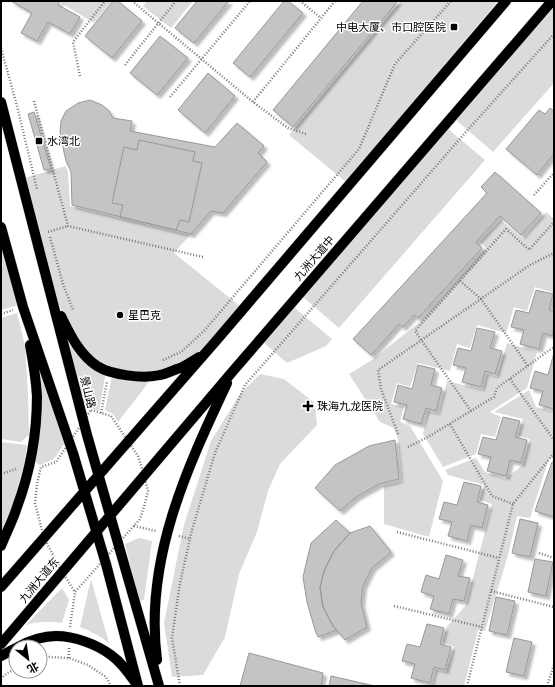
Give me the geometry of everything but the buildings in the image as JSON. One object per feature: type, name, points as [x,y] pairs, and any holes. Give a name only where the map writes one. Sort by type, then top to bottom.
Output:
[{"type":"main road","name":"九洲大道中","points":[[84,492],[215,342],[506,1]]},
{"type":"main road","name":"九洲大道中","points":[[96,532],[233,370],[552,1]]},
{"type":"main road","name":"景山路","points":[[1,102],[98,476],[160,686]]},
{"type":"main road","points":[[1,227],[23,307],[73,453],[106,564],[138,686]]},
{"type":"main road","points":[[51,294],[70,334],[83,353],[97,366],[109,371],[120,374],[140,376],[159,375],[179,369],[198,357],[215,342]]},
{"type":"main road","points":[[1,546],[18,506],[30,464],[35,431],[36,388],[33,358],[23,307]]},
{"type":"main road","points":[[160,686],[155,647],[154,616],[157,582],[167,533],[177,498],[199,442],[233,370]]},
{"type":"main road","points":[[1,587],[84,492]]},
{"type":"main road","name":"九洲大道东","points":[[1,644],[96,532]]},
{"type":"main road","points":[[37,639],[56,636],[76,639],[95,646],[111,655],[124,667],[138,686]]},
{"type":"path","points":[[80,76],[73,42],[105,1]]},
{"type":"path","points":[[132,1],[253,102],[288,128],[306,134]]},
{"type":"path","points":[[125,65],[176,1]]},
{"type":"path","points":[[170,98],[250,1]]},
{"type":"path","points":[[300,1],[321,18]]},
{"type":"path","points":[[253,102],[335,1]]},
{"type":"path","points":[[158,363],[181,352],[204,331],[359,149],[395,64],[451,1]]},
{"type":"path","points":[[180,686],[172,638],[180,583],[192,530],[216,453],[245,385],[554,34]]},
{"type":"path","points":[[1,48],[39,195]]},
{"type":"path","points":[[34,101],[68,226]]},
{"type":"path","points":[[534,195],[553,174],[554,176]]},
{"type":"path","points":[[471,411],[415,331],[506,229],[529,250],[554,222]]},
{"type":"path","points":[[47,225],[63,284],[74,315]]},
{"type":"path","points":[[48,232],[68,226],[203,257]]},
{"type":"path","points":[[398,434],[381,389],[378,370],[530,265],[554,253]]},
{"type":"path","points":[[460,281],[481,299],[528,366]]},
{"type":"path","points":[[408,447],[450,424],[494,397],[497,388],[554,348]]},
{"type":"path","points":[[101,413],[109,371]]},
{"type":"path","points":[[510,379],[554,440]]},
{"type":"path","points":[[450,424],[492,496],[513,504]]},
{"type":"path","points":[[467,686],[513,504],[554,453]]},
{"type":"path","points":[[397,532],[499,558]]},
{"type":"path","points":[[539,553],[554,558]]},
{"type":"path","points":[[491,591],[554,607]]},
{"type":"path","points":[[394,606],[482,627]]},
{"type":"path","points":[[48,657],[70,658],[88,665],[106,678],[111,686]]},
{"type":"path","points":[[547,686],[554,665]]},
{"type":"path","points":[[1,680],[8,673]]},
{"type":"shaded area","points":[[63,1],[112,1],[94,23],[61,3]]},
{"type":"shaded area","points":[[147,1],[193,1],[171,28],[143,6]]},
{"type":"shaded area","points":[[401,1],[498,1],[346,182],[289,135]]},
{"type":"shaded area","points":[[554,7],[554,83],[493,152],[455,119]]},
{"type":"shaded area","points":[[448,129],[485,160],[339,328],[303,297]]},
{"type":"shaded area","points":[[66,166],[68,172],[70,206],[190,235],[174,253],[241,307],[213,341],[196,355],[178,366],[157,373],[117,371],[99,364],[86,352],[72,333],[53,292],[24,178]]},
{"type":"shaded area","points":[[546,212],[554,219],[554,293],[535,287],[527,311],[514,307],[506,333],[477,325],[470,348],[457,344],[450,371],[418,363],[410,387],[397,383],[391,404],[404,407],[400,422],[410,426],[443,481],[429,537],[384,524],[384,486],[402,482],[398,439],[394,428],[380,422],[349,374],[372,360],[421,321],[486,248],[480,242],[501,220],[523,239]]},
{"type":"shaded area","points":[[1,246],[18,305],[1,310]]},
{"type":"shaded area","points":[[295,308],[332,339],[326,346],[287,363],[263,342]]},
{"type":"shaded area","points":[[17,313],[25,346],[28,394],[29,435],[21,442],[1,439],[1,318]]},
{"type":"shaded area","points":[[68,335],[106,372],[99,411],[81,405],[64,336]]},
{"type":"shaded area","points":[[507,343],[537,352],[527,388],[490,412],[501,417],[495,437],[481,434],[476,454],[443,467],[423,434],[428,411],[439,414],[447,381],[483,390],[487,374],[497,377]]},
{"type":"shaded area","points":[[35,349],[66,441],[54,459],[40,465],[33,461]]},
{"type":"shaded area","points":[[260,374],[284,379],[315,403],[317,425],[280,464],[268,491],[257,532],[239,574],[225,637],[203,675],[172,677],[164,623],[184,525],[211,441],[240,394]]},
{"type":"shaded area","points":[[112,376],[152,378],[118,422],[113,414],[105,410]]},
{"type":"shaded area","points":[[529,390],[536,407],[554,412],[554,459],[549,458],[530,518],[517,516],[508,555],[485,631],[478,630],[464,686],[433,686],[436,670],[446,672],[454,647],[443,643],[446,628],[466,605],[492,504],[480,500],[484,485],[448,475],[445,470],[476,458],[485,472],[505,479],[523,465],[530,439],[518,436],[523,419],[494,412]]},
{"type":"shaded area","points":[[1,442],[27,445],[24,464],[14,503],[2,529],[1,528]]},
{"type":"shaded area","points":[[139,538],[152,541],[144,600],[139,601],[125,544]]},
{"type":"shaded area","points":[[91,579],[109,643],[88,630],[80,627]]},
{"type":"shaded area","points":[[62,588],[69,600],[62,623],[44,622],[26,625]]},
{"type":"place","name":"中电大厦、市口腔医院","points":[[454,27]]},
{"type":"place","name":"水湾北","points":[[39,141]]},
{"type":"place","name":"星巴克","points":[[120,315]]},
{"type":"place","name":"珠海九龙医院","points":[[308,406]]}]
